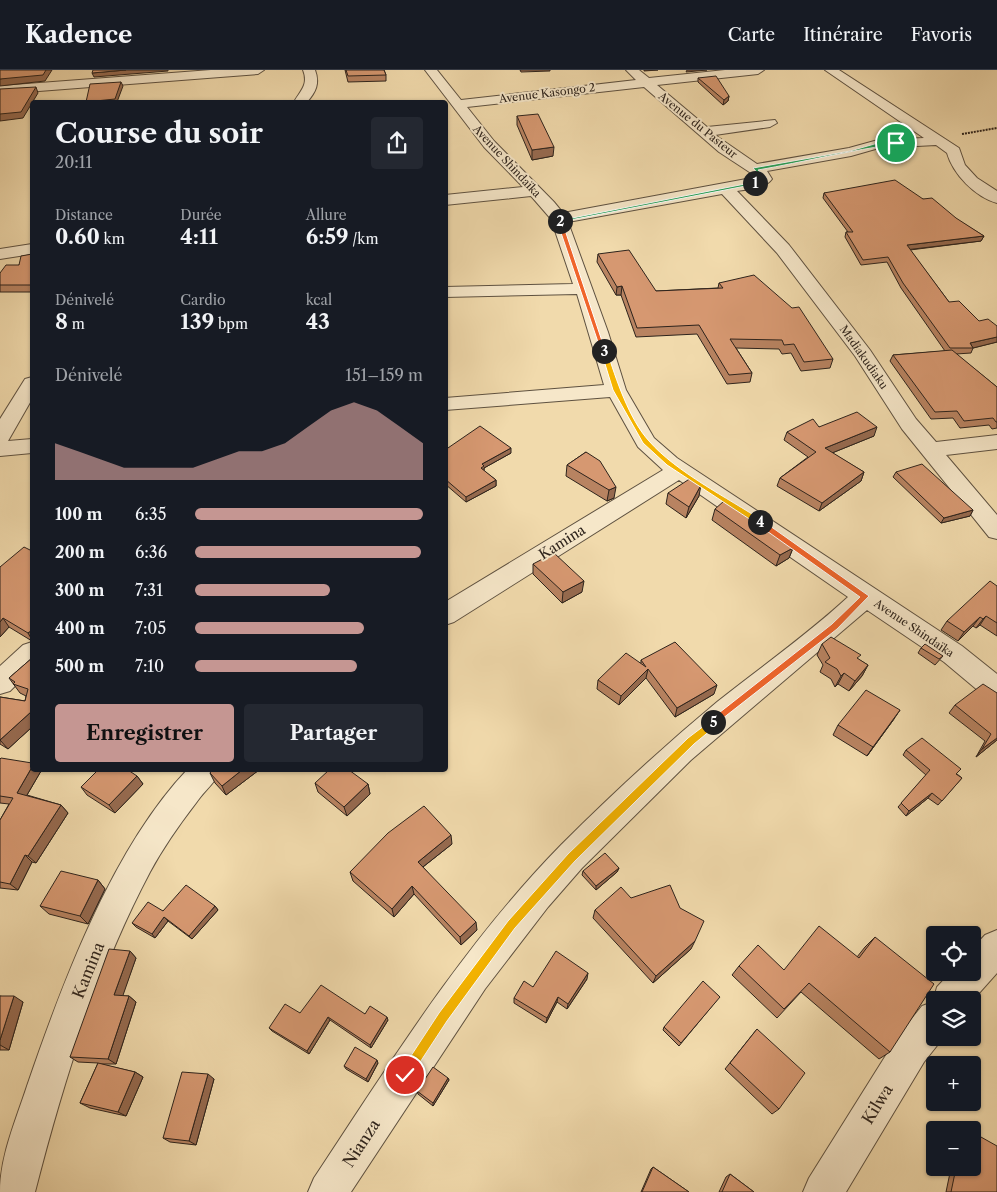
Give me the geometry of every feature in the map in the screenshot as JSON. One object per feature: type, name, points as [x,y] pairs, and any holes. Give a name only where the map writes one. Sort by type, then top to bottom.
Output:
[{"type":"street","points":[[59,100],[61,70]]},
{"type":"street","points":[[0,90],[258,70]]},
{"type":"street","points":[[301,100],[311,87],[313,79],[309,70]]},
{"type":"street","name":"Avenue Shindaïka","points":[[431,70],[456,104],[559,219],[584,289],[616,390],[646,442],[679,470],[773,531],[865,596],[953,654],[997,690]]},
{"type":"street","name":"Avenue du Pasteur","points":[[632,70],[724,149],[755,169]]},
{"type":"street","name":"Avenue Kasongo 2","points":[[456,104],[758,70]]},
{"type":"street","points":[[832,70],[954,151],[958,166],[972,181],[997,198]]},
{"type":"street","points":[[704,132],[770,123]]},
{"type":"street","points":[[755,169],[851,152],[878,144],[936,140]]},
{"type":"street","points":[[559,219],[764,180],[764,177],[755,169]]},
{"type":"street","name":"Madiakudiaku","points":[[725,188],[763,226],[789,256],[842,326],[909,424],[997,531]]},
{"type":"street","points":[[448,200],[533,191]]},
{"type":"street","points":[[0,254],[30,249]]},
{"type":"street","points":[[448,292],[584,289]]},
{"type":"street","points":[[0,437],[30,385]]},
{"type":"street","points":[[448,404],[616,390]]},
{"type":"street","points":[[930,450],[997,442]]},
{"type":"street","points":[[0,449],[30,446]]},
{"type":"street","name":"Kamina","points":[[448,613],[679,470]]},
{"type":"street","name":"Nianza","points":[[328,1192],[443,1017],[512,924],[571,857],[691,741],[835,626],[865,596]]},
{"type":"street","points":[[0,683],[30,655]]},
{"type":"street","name":"Kamina","points":[[14,1192],[63,1033],[117,902],[139,861],[170,813],[204,772]]},
{"type":"street","points":[[958,991],[997,947]]},
{"type":"street","name":"Kilwa","points":[[823,1192],[911,1049],[926,1030]]},
{"type":"path","points":[[936,140],[997,128]]},
{"type":"building","points":[[0,70],[46,70],[43,75],[0,79]]},
{"type":"building","points":[[93,70],[126,70],[92,73]]},
{"type":"building","points":[[346,70],[384,70],[386,75],[348,76]]},
{"type":"building","points":[[716,76],[729,96],[724,100],[698,78]]},
{"type":"building","points":[[121,82],[115,99],[105,100],[86,100],[90,84]]},
{"type":"building","points":[[36,87],[21,112],[0,114],[0,89]]},
{"type":"building","points":[[538,114],[554,147],[532,150],[517,116]]},
{"type":"building","points":[[895,180],[923,199],[932,198],[956,218],[984,236],[907,245],[949,302],[959,301],[979,321],[988,319],[997,326],[997,337],[970,343],[973,348],[950,348],[903,283],[888,257],[863,260],[846,232],[853,232],[824,193]]},
{"type":"building","points":[[629,250],[656,291],[723,288],[719,283],[754,275],[792,308],[799,307],[833,359],[804,362],[794,344],[784,345],[782,340],[730,339],[752,373],[729,375],[699,325],[637,328],[622,286],[617,287],[598,254]]},
{"type":"building","points":[[30,254],[30,285],[0,285],[0,273],[6,265],[19,265],[21,256]]},
{"type":"building","points":[[952,350],[997,387],[997,422],[993,418],[964,421],[957,411],[935,412],[893,355]]},
{"type":"building","points":[[857,412],[877,427],[825,448],[864,472],[822,503],[780,478],[816,452],[787,432],[813,419],[819,427]]},
{"type":"building","points":[[480,426],[511,448],[482,464],[484,466],[481,468],[496,480],[466,497],[448,482],[448,448]]},
{"type":"building","points":[[586,452],[600,461],[616,487],[609,490],[567,465]]},
{"type":"building","points":[[922,464],[973,510],[944,518],[896,472]]},
{"type":"building","points":[[691,478],[701,485],[689,507],[668,493]]},
{"type":"building","points":[[724,501],[793,548],[780,555],[715,509]]},
{"type":"building","points":[[24,547],[30,550],[30,632],[28,633],[3,618],[0,622],[0,567]]},
{"type":"building","points":[[554,553],[584,581],[563,592],[533,564]]},
{"type":"building","points":[[990,581],[997,586],[997,623],[986,616],[983,619],[980,617],[964,632],[947,621]]},
{"type":"building","points":[[831,637],[861,655],[857,658],[868,665],[855,681],[844,673],[841,676],[837,669],[825,662],[830,658],[822,644]]},
{"type":"building","points":[[675,642],[717,685],[677,708],[648,669],[621,696],[598,680],[626,653],[646,667],[641,660]]},
{"type":"building","points":[[925,644],[943,656],[939,659],[921,648]]},
{"type":"building","points":[[30,660],[30,713],[0,740],[0,697],[25,701],[28,689],[13,684],[15,682],[9,678]]},
{"type":"building","points":[[983,684],[997,693],[997,738],[982,749],[991,734],[955,705]]},
{"type":"building","points":[[866,690],[900,710],[873,747],[838,725]]},
{"type":"building","points":[[922,738],[961,769],[956,774],[962,778],[942,801],[932,793],[909,811],[901,803],[930,770],[906,750]]},
{"type":"building","points":[[0,759],[30,763],[30,770],[17,793],[61,805],[28,856],[25,855],[10,884],[0,882],[0,820],[13,798],[0,796]]},
{"type":"building","points":[[96,772],[131,772],[137,776],[109,805],[81,787]]},
{"type":"building","points":[[211,772],[240,772],[222,786]]},
{"type":"building","points":[[327,772],[352,772],[368,784],[344,807],[315,783]]},
{"type":"building","points":[[424,806],[451,835],[418,862],[476,922],[460,937],[412,886],[392,909],[350,872],[388,833]]},
{"type":"building","points":[[605,853],[619,868],[596,886],[583,871]]},
{"type":"building","points":[[61,871],[98,880],[80,916],[40,906]]},
{"type":"building","points":[[186,885],[215,906],[189,936],[164,917],[152,934],[132,923],[148,902],[163,911]]},
{"type":"building","points":[[670,885],[680,908],[704,921],[695,941],[656,976],[595,910],[621,887],[631,898]]},
{"type":"building","points":[[819,926],[859,958],[875,937],[926,978],[926,981],[934,984],[929,991],[926,991],[926,996],[890,1052],[809,983],[784,1009],[739,966],[758,945],[784,970]]},
{"type":"building","points":[[109,949],[130,951],[114,995],[129,996],[108,1059],[70,1057]]},
{"type":"building","points":[[556,951],[588,973],[568,1004],[558,997],[547,1018],[514,998],[524,981],[533,987]]},
{"type":"building","points":[[703,981],[720,997],[681,1043],[664,1027]]},
{"type":"building","points":[[321,985],[365,1014],[370,1006],[387,1017],[370,1045],[328,1017],[307,1051],[269,1028],[285,1004],[300,1013]]},
{"type":"building","points":[[0,996],[14,996],[0,1040]]},
{"type":"building","points":[[757,1029],[805,1073],[779,1109],[730,1063]]},
{"type":"building","points":[[355,1047],[377,1060],[366,1079],[344,1066]]},
{"type":"building","points":[[98,1063],[135,1072],[118,1112],[80,1103]]},
{"type":"building","points":[[433,1067],[448,1078],[433,1103],[417,1091]]},
{"type":"building","points":[[182,1072],[208,1074],[189,1141],[163,1138]]},
{"type":"building","points":[[981,1137],[997,1146],[997,1192],[951,1192],[954,1176],[981,1176]]},
{"type":"building","points":[[653,1167],[689,1192],[642,1192]]},
{"type":"building","points":[[730,1174],[754,1192],[722,1192]]},
{"type":"route","points":[[405,1075],[443,1017],[512,924],[571,857],[691,741],[835,626],[865,596],[829,569],[669,464],[646,442],[616,390],[599,332],[559,219],[756,183],[763,181],[765,178],[755,169],[851,152],[871,145],[896,143]]}]
